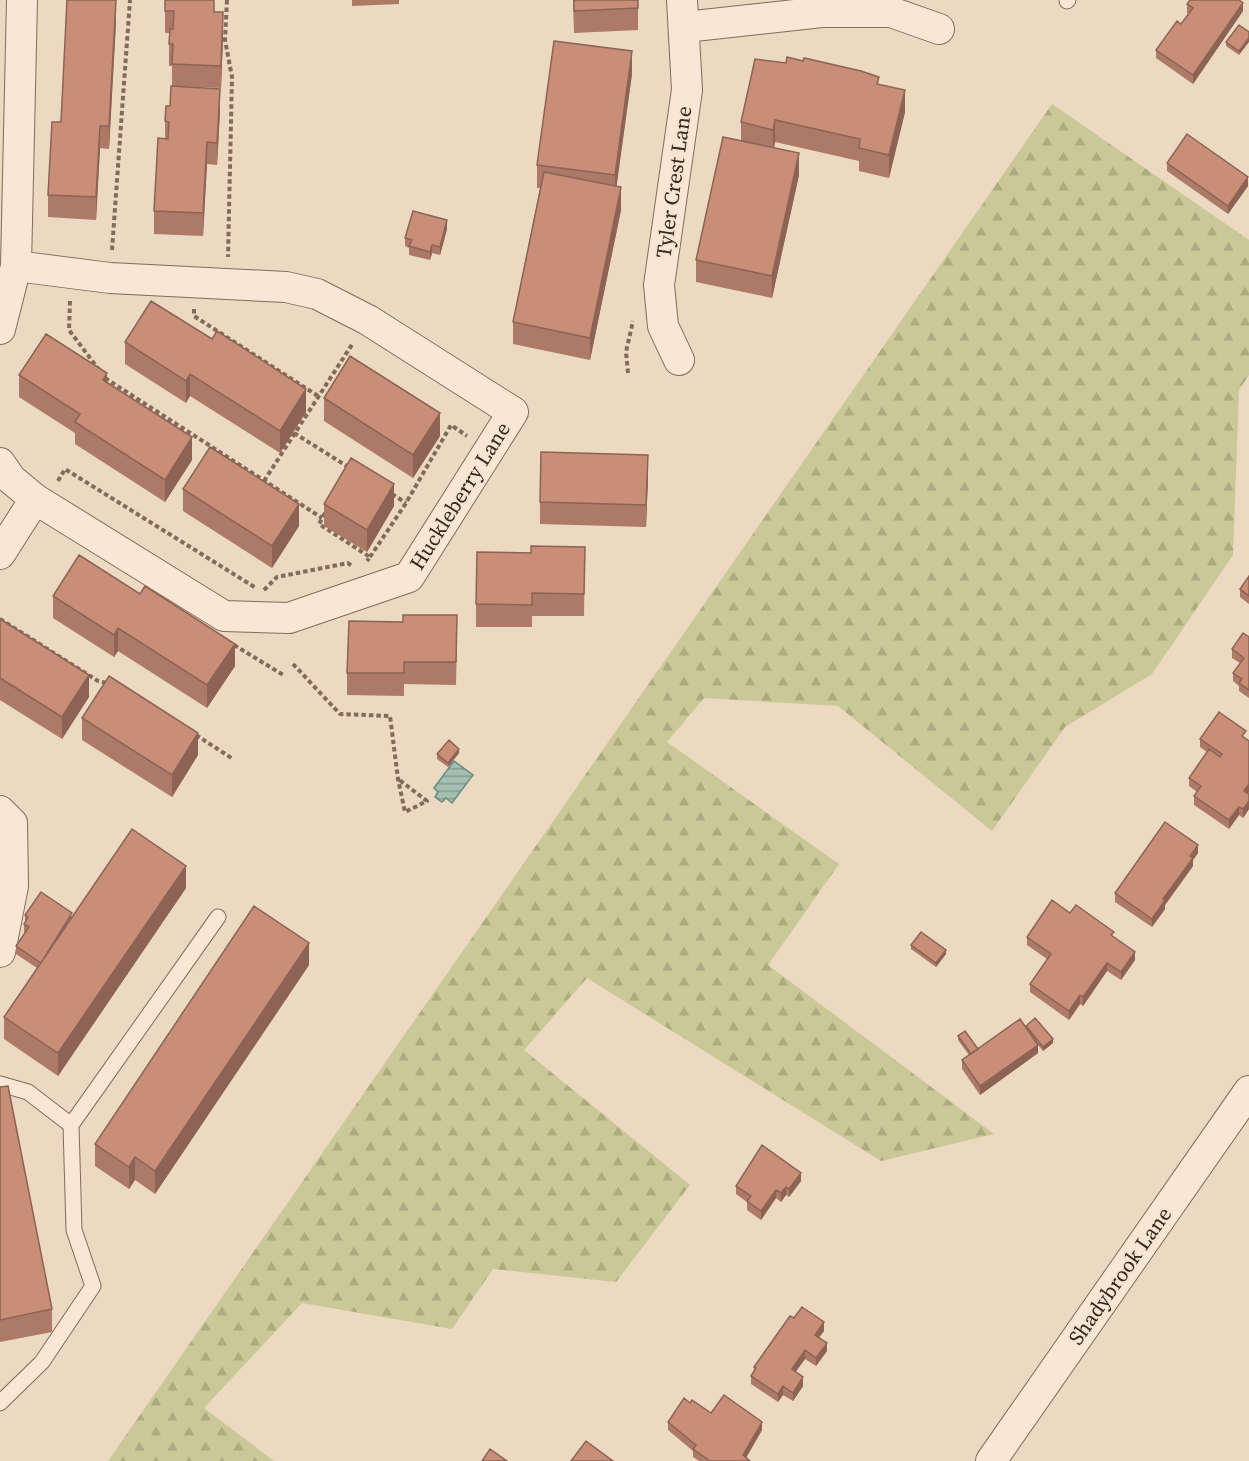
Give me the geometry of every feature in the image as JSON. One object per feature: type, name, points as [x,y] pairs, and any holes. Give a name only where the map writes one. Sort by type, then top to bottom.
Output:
[{"type":"street","points":[[0,329],[8,266],[22,0]]},
{"type":"street","points":[[684,14],[891,12],[939,29]]},
{"type":"street","name":"Tyler Crest Lane","points":[[680,360],[663,326],[659,285],[687,90],[684,14]]},
{"type":"street","name":"Huckleberry Lane","points":[[0,463],[11,479],[39,501],[224,616],[289,618],[409,577],[513,412],[368,320],[317,294],[286,287],[110,278],[8,266]]},
{"type":"street","points":[[0,554],[39,501]]},
{"type":"street","points":[[0,811],[12,823],[13,886],[0,952]]},
{"type":"street","name":"Shadybrook Lane","points":[[991,1461],[1249,1091]]},
{"type":"lane","points":[[0,1403],[42,1362],[93,1286],[74,1230],[71,1125],[218,917]]},
{"type":"lane","points":[[0,1084],[28,1092],[71,1125]]},
{"type":"path","points":[[110,278],[130,0]]},
{"type":"path","points":[[227,0],[225,40],[232,77],[227,283]]},
{"type":"path","points":[[72,273],[69,330],[109,383],[322,518]]},
{"type":"path","points":[[193,282],[194,316],[318,396]]},
{"type":"path","points":[[264,481],[368,320]]},
{"type":"path","points":[[365,564],[406,503],[451,425],[489,450]]},
{"type":"path","points":[[294,433],[353,470],[347,479]]},
{"type":"path","points":[[39,501],[65,469],[262,592],[277,577],[348,563],[359,571]]},
{"type":"path","points":[[388,492],[406,503]]},
{"type":"path","points":[[328,508],[319,524],[370,557]]},
{"type":"path","points":[[0,618],[98,681],[114,685]]},
{"type":"path","points":[[293,664],[340,714],[390,716],[398,779],[405,812],[427,801],[398,779]]},
{"type":"path","points":[[187,729],[233,759]]},
{"type":"green space","points":[[1052,104],[1249,240],[1249,375],[1239,390],[1233,555],[1152,674],[1065,727],[992,831],[838,706],[704,698],[667,742],[839,864],[768,965],[994,1134],[881,1161],[587,978],[524,1050],[690,1185],[616,1282],[493,1269],[452,1329],[302,1303],[204,1408],[274,1461],[108,1461]]},
{"type":"shaded area","points":[[454,761],[473,775],[452,803],[446,798],[442,802],[435,797],[438,792],[434,788]]},
{"type":"building","points":[[67,0],[116,0],[109,126],[100,126],[96,197],[48,195],[52,122],[61,122]]},
{"type":"building","points":[[165,0],[214,0],[214,12],[223,12],[221,66],[172,64],[173,44],[169,44],[174,11],[165,11]]},
{"type":"building","points":[[574,0],[638,0],[638,8],[574,11]]},
{"type":"building","points":[[1190,0],[1239,0],[1243,3],[1193,75],[1156,50],[1177,21],[1181,24],[1193,8],[1187,4]]},
{"type":"building","points":[[1239,25],[1249,32],[1249,38],[1239,51],[1226,42]]},
{"type":"building","points":[[554,41],[632,51],[615,175],[537,165]]},
{"type":"building","points":[[787,57],[803,61],[804,58],[861,71],[879,77],[877,84],[905,90],[889,155],[859,148],[860,139],[775,120],[773,130],[741,122],[755,59],[786,63]]},
{"type":"building","points":[[171,86],[220,89],[217,143],[207,142],[203,213],[154,211],[158,138],[168,139],[169,122],[165,121],[166,106],[170,106]]},
{"type":"building","points":[[1187,134],[1248,177],[1228,206],[1167,163]]},
{"type":"building","points":[[723,137],[799,153],[772,276],[696,260]]},
{"type":"building","points":[[544,172],[621,187],[590,338],[513,322]]},
{"type":"building","points":[[413,211],[447,220],[440,247],[432,245],[430,252],[409,246],[412,240],[405,238]]},
{"type":"building","points":[[151,301],[212,339],[217,331],[306,389],[280,431],[190,374],[186,381],[125,342]]},
{"type":"building","points":[[46,334],[107,373],[103,380],[192,437],[165,480],[75,422],[80,414],[19,375]]},
{"type":"building","points":[[350,356],[440,413],[413,455],[324,398]]},
{"type":"building","points":[[210,447],[299,504],[272,546],[183,489]]},
{"type":"building","points":[[541,452],[648,455],[646,505],[540,502]]},
{"type":"building","points":[[351,458],[394,484],[367,530],[324,504]]},
{"type":"building","points":[[531,546],[585,547],[584,594],[532,593],[532,605],[476,604],[477,552],[531,553]]},
{"type":"building","points":[[79,555],[140,594],[145,586],[235,644],[207,685],[118,628],[114,635],[53,596]]},
{"type":"building","points":[[1249,576],[1249,596],[1240,589]]},
{"type":"building","points":[[403,615],[457,615],[456,662],[404,662],[404,673],[347,673],[349,621],[403,622]]},
{"type":"building","points":[[0,619],[89,675],[62,717],[0,678]]},
{"type":"building","points":[[1243,633],[1249,637],[1249,690],[1239,683],[1242,679],[1233,673],[1244,658],[1232,649]]},
{"type":"building","points":[[109,676],[198,733],[172,775],[82,718]]},
{"type":"building","points":[[1219,712],[1246,731],[1242,736],[1249,741],[1249,784],[1244,791],[1249,794],[1249,801],[1243,809],[1239,807],[1229,820],[1194,796],[1201,786],[1189,778],[1209,749],[1220,757],[1222,754],[1200,739]]},
{"type":"building","points":[[449,740],[459,749],[448,763],[437,754]]},
{"type":"building","points":[[1165,822],[1198,845],[1190,856],[1193,858],[1163,899],[1165,900],[1152,919],[1115,893]]},
{"type":"building","points":[[132,829],[186,866],[58,1053],[4,1017]]},
{"type":"building","points":[[41,892],[72,913],[41,963],[16,946],[29,927],[24,924],[28,917],[25,915]]},
{"type":"building","points":[[1052,900],[1070,913],[1076,905],[1114,932],[1111,935],[1135,952],[1121,972],[1107,963],[1083,997],[1080,995],[1069,1011],[1030,984],[1051,954],[1027,937]]},
{"type":"building","points":[[254,906],[309,943],[155,1171],[135,1157],[129,1167],[95,1144]]},
{"type":"building","points":[[921,932],[946,950],[936,963],[911,945]]},
{"type":"building","points":[[1035,1018],[1053,1039],[1043,1047],[1026,1026]]},
{"type":"building","points":[[1020,1019],[1038,1045],[980,1086],[962,1060]]},
{"type":"building","points":[[965,1031],[978,1049],[971,1054],[958,1036]]},
{"type":"building","points":[[8,1086],[52,1309],[0,1320],[0,1087]]},
{"type":"building","points":[[762,1145],[801,1173],[789,1189],[786,1187],[781,1193],[776,1190],[761,1211],[747,1201],[751,1196],[736,1186]]},
{"type":"building","points":[[802,1307],[824,1322],[815,1335],[827,1343],[816,1358],[805,1350],[792,1369],[803,1377],[793,1393],[783,1386],[778,1394],[751,1376],[756,1368],[754,1367],[790,1316],[794,1318]]},
{"type":"building","points":[[724,1395],[762,1422],[743,1455],[750,1461],[710,1461],[693,1449],[696,1445],[668,1422],[684,1398],[690,1403],[692,1400],[711,1413]]},
{"type":"building","points":[[586,1441],[613,1461],[571,1461]]},
{"type":"building","points":[[490,1449],[507,1461],[482,1461]]}]
